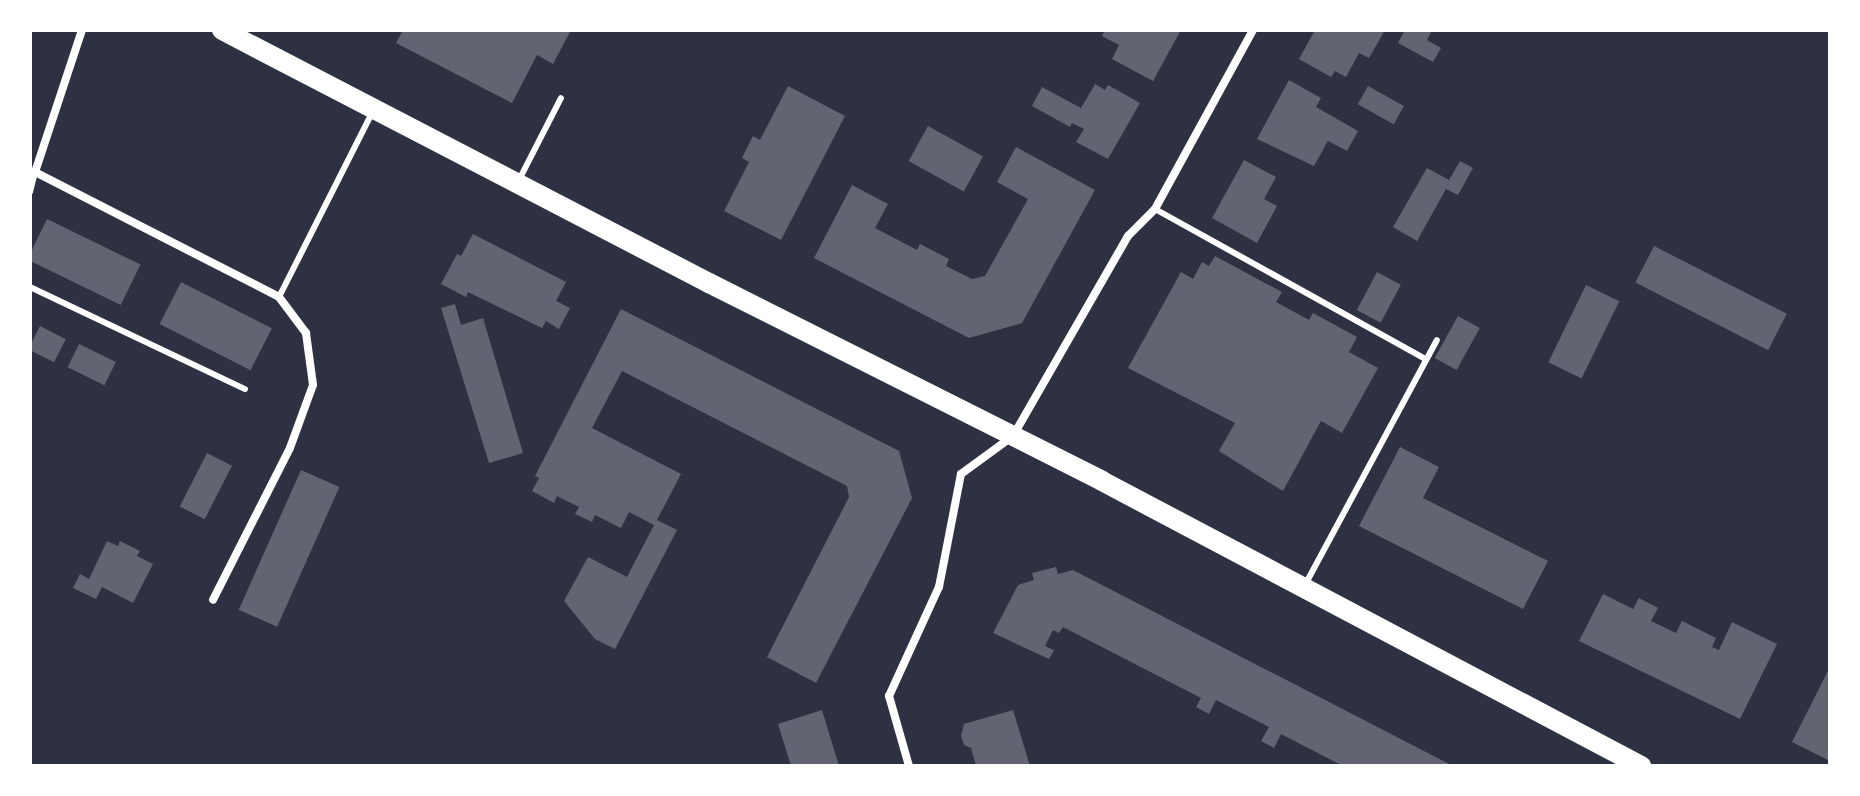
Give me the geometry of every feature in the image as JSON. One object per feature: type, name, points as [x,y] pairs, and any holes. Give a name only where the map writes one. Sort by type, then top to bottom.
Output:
[{"type":"main road","points":[[222,30],[1013,436],[1641,766]]},
{"type":"street","points":[[82,30],[35,172],[279,297],[306,333],[313,385],[290,448],[213,600]]},
{"type":"street","points":[[909,766],[889,696],[939,587],[961,474],[1013,436],[1128,236],[1155,209],[1253,30]]},
{"type":"lane","points":[[518,183],[561,98]]},
{"type":"lane","points":[[279,297],[374,109]]},
{"type":"lane","points":[[30,192],[35,172]]},
{"type":"lane","points":[[1155,209],[1426,359]]},
{"type":"lane","points":[[30,287],[245,389]]},
{"type":"lane","points":[[1304,588],[1437,340]]},
{"type":"building","points":[[403,30],[571,30],[553,64],[537,55],[512,103],[396,43]]},
{"type":"building","points":[[1105,30],[1181,30],[1153,81],[1112,59],[1119,45],[1102,36]]},
{"type":"building","points":[[1315,30],[1385,30],[1369,58],[1359,53],[1346,77],[1335,71],[1331,77],[1299,59]]},
{"type":"building","points":[[1405,30],[1432,30],[1427,40],[1441,48],[1433,62],[1398,43]]},
{"type":"building","points":[[1289,80],[1321,98],[1316,107],[1358,131],[1347,151],[1328,141],[1314,166],[1257,139]]},
{"type":"building","points":[[1095,84],[1105,90],[1108,85],[1140,103],[1108,159],[1076,142],[1084,129],[1072,123],[1070,127],[1032,106],[1042,87],[1081,108]]},
{"type":"building","points":[[788,86],[845,116],[781,240],[724,211],[749,162],[742,158],[753,136],[760,140]]},
{"type":"building","points":[[1368,86],[1404,106],[1394,124],[1358,104]]},
{"type":"building","points":[[928,126],[983,157],[964,192],[909,161]]},
{"type":"building","points":[[1016,147],[1095,190],[1022,323],[969,338],[814,258],[852,185],[888,204],[875,228],[917,250],[920,244],[949,259],[946,266],[972,279],[985,276],[1028,199],[997,182]]},
{"type":"building","points":[[1244,160],[1276,177],[1264,199],[1277,206],[1257,243],[1212,218]]},
{"type":"building","points":[[1460,161],[1473,168],[1458,195],[1446,189],[1417,241],[1393,227],[1427,168],[1449,180]]},
{"type":"building","points":[[47,219],[140,265],[121,305],[30,261],[30,254]]},
{"type":"building","points":[[473,234],[566,282],[556,301],[570,308],[559,329],[546,321],[542,328],[468,292],[466,297],[441,284],[457,254],[461,256]]},
{"type":"building","points":[[1654,246],[1787,314],[1768,350],[1635,283]]},
{"type":"building","points":[[1215,256],[1282,292],[1276,302],[1309,320],[1313,313],[1357,337],[1349,352],[1378,368],[1342,433],[1321,421],[1283,491],[1219,451],[1235,423],[1128,368],[1181,272],[1193,279],[1202,262],[1209,266]]},
{"type":"building","points":[[1377,272],[1401,285],[1381,323],[1357,310]]},
{"type":"building","points":[[181,282],[272,328],[251,370],[160,324]]},
{"type":"building","points":[[1586,285],[1619,301],[1582,379],[1548,362]]},
{"type":"building","points":[[455,304],[461,325],[483,318],[523,453],[489,463],[441,308]]},
{"type":"building","points":[[621,309],[899,451],[912,498],[816,683],[767,657],[849,497],[847,486],[622,371],[592,428],[681,474],[657,520],[677,530],[615,649],[595,639],[564,601],[588,557],[627,577],[654,525],[629,512],[621,528],[595,515],[592,522],[575,514],[579,507],[557,496],[554,503],[532,491],[539,478],[535,476]]},
{"type":"building","points":[[1458,316],[1480,328],[1457,370],[1435,358]]},
{"type":"building","points":[[40,326],[66,339],[54,362],[30,350]]},
{"type":"building","points":[[79,344],[116,362],[104,385],[68,367]]},
{"type":"building","points":[[1400,447],[1439,467],[1423,498],[1548,561],[1523,609],[1359,526]]},
{"type":"building","points":[[207,453],[232,466],[205,519],[180,506]]},
{"type":"building","points":[[301,470],[339,487],[277,627],[239,610]]},
{"type":"building","points":[[107,541],[118,546],[120,541],[140,551],[137,556],[153,564],[133,603],[102,587],[96,599],[73,588],[80,574],[89,579]]},
{"type":"building","points":[[1056,567],[1058,574],[1073,570],[1453,766],[1343,766],[1281,734],[1274,748],[1261,741],[1269,727],[1216,700],[1209,714],[1196,707],[1201,698],[1063,627],[1059,633],[1053,630],[1045,646],[1054,650],[1049,659],[993,633],[1018,585],[1034,580],[1032,573]]},
{"type":"building","points":[[1603,594],[1633,609],[1639,598],[1658,608],[1651,621],[1676,633],[1682,621],[1716,638],[1712,647],[1719,650],[1732,622],[1777,644],[1740,719],[1579,641]]},
{"type":"building","points":[[1830,667],[1830,761],[1792,742]]},
{"type":"building","points":[[822,710],[839,766],[791,766],[778,724]]},
{"type":"building","points":[[1013,710],[1030,766],[976,766],[971,748],[964,745],[961,736],[964,724]]}]
